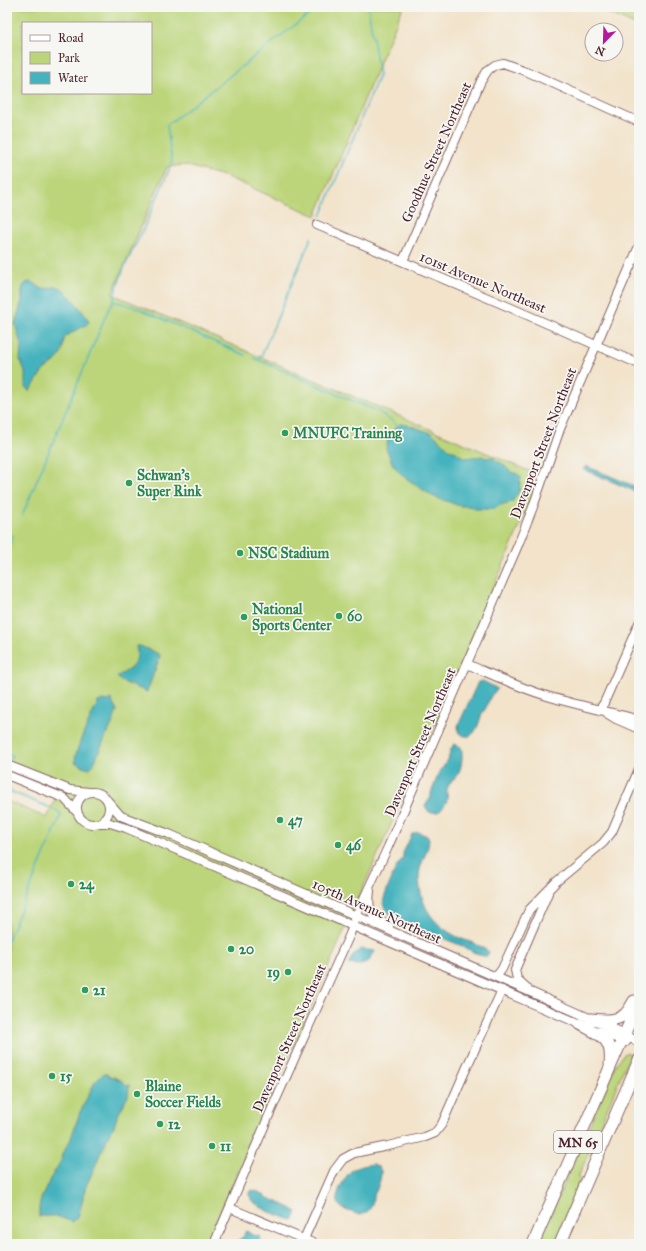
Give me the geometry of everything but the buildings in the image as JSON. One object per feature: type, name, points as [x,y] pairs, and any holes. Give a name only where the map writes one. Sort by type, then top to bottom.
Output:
[{"type":"highway","points":[[591,1019],[608,1020],[624,1015],[639,994]]},
{"type":"highway","name":"MN 65","points":[[533,1244],[639,1001]]},
{"type":"highway","points":[[580,1024],[602,1037],[607,1042],[610,1047],[611,1054],[609,1070]]},
{"type":"highway","name":"MN 65","points":[[560,1244],[639,1060]]},
{"type":"street","name":"Goodhue Street Northeast","points":[[403,261],[481,81],[488,70],[495,65],[503,63],[528,72],[639,122]]},
{"type":"street","name":"101st Avenue Northeast","points":[[317,225],[639,364]]},
{"type":"street","name":"Davenport Street Northeast","points":[[214,1244],[353,926],[356,916],[388,847],[528,521],[560,429],[639,246]]},
{"type":"street","points":[[602,711],[604,703],[639,623]]},
{"type":"street","points":[[467,664],[512,684],[544,695],[639,720]]},
{"type":"street","points":[[602,711],[616,720],[639,729]]},
{"type":"street","name":"105th Avenue Northeast","points":[[7,765],[70,790],[101,794],[121,816],[169,834],[496,977],[591,1019],[639,1044]]},
{"type":"street","points":[[496,977],[502,969],[529,910],[549,888],[603,843],[612,832],[639,769]]},
{"type":"street","name":"105th Avenue Northeast","points":[[7,775],[64,798],[76,810],[82,821],[88,824],[110,823],[126,828],[580,1024],[624,1037]]},
{"type":"street","points":[[76,810],[78,800],[86,793],[90,792]]},
{"type":"street","points":[[100,823],[107,816],[109,806],[108,801]]},
{"type":"street","points":[[372,880],[369,903],[372,913],[377,919],[426,947]]},
{"type":"street","points":[[530,992],[524,984],[517,979],[515,970],[549,888]]},
{"type":"street","points":[[304,1239],[334,1171],[343,1159],[354,1153],[425,1137],[435,1133],[442,1124],[502,990]]},
{"type":"street","points":[[230,1208],[315,1244]]},
{"type":"green space","name":"National Sports Center","points":[[7,7],[403,7],[316,216],[227,177],[184,165],[167,167],[112,294],[536,474],[531,500],[431,734],[206,1244],[7,1244],[7,801],[47,818],[54,801],[61,793],[7,771],[7,768],[63,791],[70,784],[45,780],[7,765]]},
{"type":"green space","points":[[595,7],[639,7],[639,27]]},
{"type":"green space","points":[[628,1052],[630,1054],[578,1178],[580,1180],[577,1190],[554,1244],[538,1244],[616,1064],[624,1054]]},
{"type":"water","points":[[30,282],[42,289],[59,287],[64,290],[89,322],[66,336],[62,352],[59,357],[42,372],[29,391],[25,387],[25,371],[20,360],[21,345],[15,324],[22,300],[23,286]]},
{"type":"water","points":[[400,424],[408,425],[432,433],[449,449],[465,458],[482,456],[486,458],[493,457],[511,472],[521,477],[519,491],[512,502],[503,504],[493,509],[475,509],[469,506],[460,506],[432,496],[403,476],[393,465],[386,448],[390,433]]},
{"type":"water","points":[[586,466],[639,488],[639,493],[583,469]]},
{"type":"water","points":[[136,646],[140,646],[159,654],[160,656],[147,692],[121,681],[118,678],[118,676],[127,671],[135,663],[137,655]]},
{"type":"water","points":[[483,681],[497,690],[490,697],[474,732],[471,735],[464,736],[459,733],[458,726],[478,682]]},
{"type":"water","points":[[112,699],[117,711],[114,721],[94,764],[90,768],[85,767],[75,762],[81,739],[98,702]]},
{"type":"water","points":[[454,744],[461,747],[462,750],[462,760],[458,774],[448,787],[447,800],[443,808],[438,812],[429,812],[425,806],[431,797],[431,793],[439,773],[448,760]]},
{"type":"water","points":[[418,832],[427,836],[429,839],[429,844],[419,872],[419,877],[422,898],[430,915],[436,922],[452,934],[476,944],[489,952],[487,956],[473,952],[465,947],[435,935],[433,932],[428,932],[396,919],[385,909],[383,903],[385,895],[396,868],[403,858],[403,853],[412,834]]},
{"type":"water","points":[[361,949],[375,951],[370,960],[365,964],[348,964],[354,954]]},
{"type":"water","points":[[104,1073],[115,1077],[127,1086],[131,1086],[129,1088],[128,1096],[117,1117],[114,1127],[107,1138],[87,1184],[78,1217],[73,1222],[56,1216],[39,1216],[41,1199],[50,1179],[61,1161],[62,1154],[70,1141],[80,1112],[95,1082]]},
{"type":"water","points":[[374,1164],[380,1168],[381,1173],[379,1184],[373,1196],[369,1210],[360,1215],[343,1208],[338,1204],[337,1196],[347,1175],[356,1168]]},
{"type":"water","points":[[252,1190],[297,1212],[294,1219],[292,1220],[267,1211],[252,1201],[249,1194]]},
{"type":"water","points":[[247,1231],[252,1235],[259,1236],[263,1244],[237,1244],[237,1241],[244,1236],[245,1232]]},
{"type":"waterway","points":[[114,301],[115,293],[124,268],[143,230],[172,163],[167,125],[319,7]]},
{"type":"waterway","points":[[321,216],[379,75],[368,7]]},
{"type":"waterway","points":[[260,359],[311,238]]},
{"type":"waterway","points":[[22,516],[109,308],[114,301],[135,307],[245,355]]},
{"type":"waterway","points":[[254,358],[379,412],[399,426]]},
{"type":"waterway","points":[[7,550],[13,535]]},
{"type":"waterway","points":[[7,753],[12,755],[11,759]]},
{"type":"waterway","points":[[7,790],[58,811],[61,814],[7,942]]},
{"type":"place","name":"MNUFC Training","points":[[285,433]]},
{"type":"place","name":"Schwan's Super Rink","points":[[129,483]]},
{"type":"place","name":"NSC Stadium","points":[[240,553]]},
{"type":"place","name":"60","points":[[339,616]]},
{"type":"place","name":"National Sports Center","points":[[244,617]]},
{"type":"place","name":"47","points":[[280,820]]},
{"type":"place","name":"46","points":[[338,845]]},
{"type":"place","name":"24","points":[[71,884]]},
{"type":"place","name":"20","points":[[231,949]]},
{"type":"place","name":"19","points":[[288,972]]},
{"type":"place","name":"21","points":[[85,990]]},
{"type":"place","name":"15","points":[[52,1076]]},
{"type":"place","name":"Blaine Soccer Fields","points":[[137,1094]]},
{"type":"place","name":"12","points":[[160,1124]]},
{"type":"place","name":"11","points":[[212,1146]]}]
